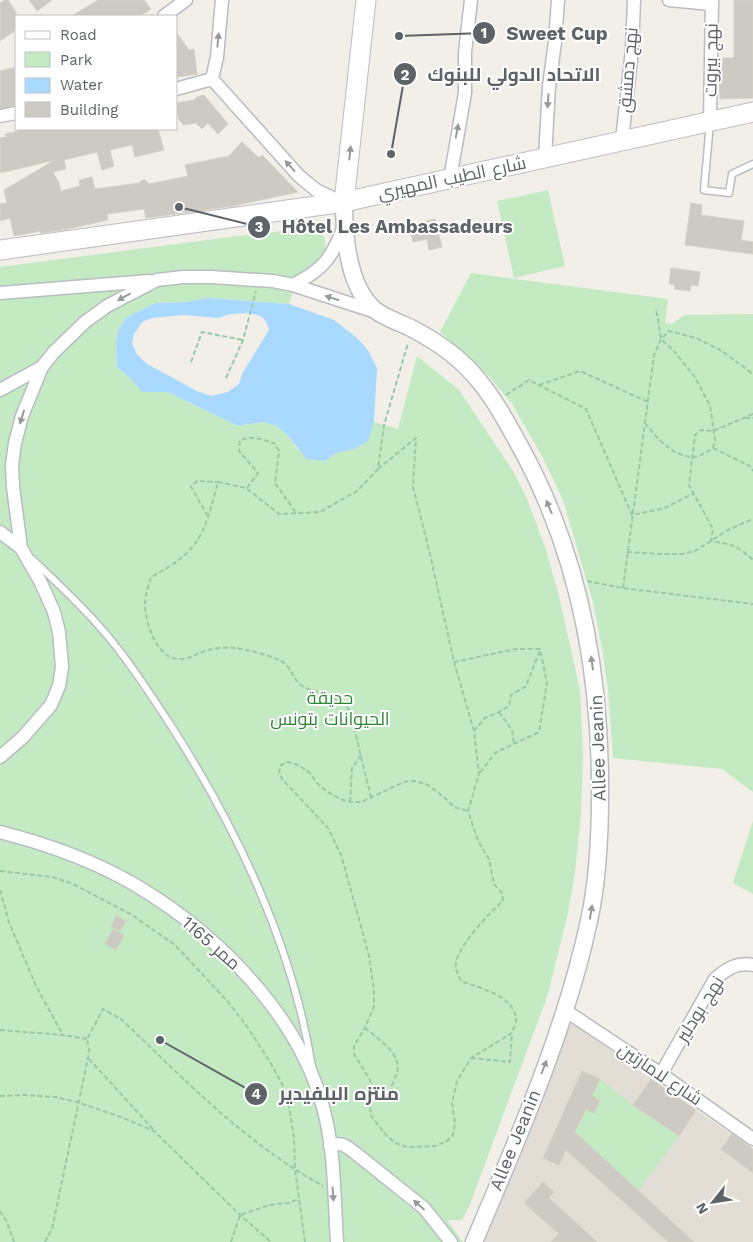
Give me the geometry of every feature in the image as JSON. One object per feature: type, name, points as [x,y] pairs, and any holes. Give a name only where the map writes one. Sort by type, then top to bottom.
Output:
[{"type":"main road","points":[[344,202],[366,0]]},
{"type":"main road","name":"شارع الطيب المهيري","points":[[0,250],[344,202],[753,112]]},
{"type":"street","points":[[165,15],[186,0]]},
{"type":"street","points":[[212,80],[217,57],[222,0]]},
{"type":"street","points":[[450,180],[465,93],[465,52],[470,0]]},
{"type":"street","points":[[545,158],[549,86],[558,0]]},
{"type":"street","name":"نهج دمشق","points":[[622,140],[632,50],[634,0]]},
{"type":"street","points":[[669,0],[712,2]]},
{"type":"street","name":"نهج بيروت","points":[[710,121],[712,2]]},
{"type":"street","points":[[178,88],[212,80]]},
{"type":"street","points":[[212,80],[299,176],[316,190],[335,200],[344,202],[344,226],[354,276],[367,301],[379,313]]},
{"type":"street","points":[[0,116],[15,113]]},
{"type":"street","points":[[293,285],[315,273],[325,264],[336,246],[344,226]]},
{"type":"street","points":[[0,293],[184,277],[259,279],[293,285],[379,313]]},
{"type":"street","points":[[0,757],[23,737],[50,705],[59,686],[62,667],[59,632],[54,612],[40,581],[21,548],[12,465],[22,416],[42,367],[54,352],[85,322],[107,306],[157,280]]},
{"type":"street","name":"Allee Jeanin","points":[[379,313],[412,328],[434,341],[455,357],[476,377],[495,401],[531,465],[564,546],[575,578],[590,649],[596,689],[601,757],[600,830],[595,887],[589,920],[566,1011],[525,1119],[474,1242]]},
{"type":"street","points":[[0,390],[42,367]]},
{"type":"street","points":[[0,532],[21,548]]},
{"type":"street","name":"ممر 1165","points":[[0,832],[81,858],[135,885],[164,903],[242,968],[277,1012],[310,1069],[316,1086],[323,1107],[330,1146],[336,1242]]},
{"type":"street","name":"نهج بودلير","points":[[661,1074],[715,980],[724,971],[733,966],[753,964]]},
{"type":"street","name":"شارع لامارتين","points":[[566,1011],[661,1074],[753,1139]]},
{"type":"street","points":[[330,1146],[343,1144],[354,1152],[424,1208],[451,1242]]},
{"type":"lane","points":[[710,121],[704,190],[729,193],[732,174],[753,164]]},
{"type":"lane","points":[[21,548],[76,600],[100,627],[139,678],[194,761],[236,836],[281,943],[306,1029],[316,1086]]},
{"type":"path","points":[[226,378],[242,340],[254,298]]},
{"type":"path","points":[[645,423],[658,440],[675,451],[692,457],[703,454],[712,448],[715,440],[710,406],[695,377],[661,340],[656,308]]},
{"type":"path","points":[[378,469],[384,425],[412,328]]},
{"type":"path","points":[[623,588],[654,355],[661,340],[669,331],[696,338],[722,351],[753,374]]},
{"type":"path","points":[[191,362],[202,332],[242,340]]},
{"type":"path","points":[[539,385],[580,371],[648,402]]},
{"type":"path","points":[[495,401],[529,380],[586,409],[632,514]]},
{"type":"path","points":[[711,540],[713,529],[689,484],[695,435],[701,430],[713,431],[753,414]]},
{"type":"path","points":[[743,418],[753,418]]},
{"type":"path","points":[[246,488],[258,473],[239,451],[240,441],[245,438],[252,438],[274,443],[279,451],[275,483],[297,514]]},
{"type":"path","points":[[208,516],[191,486],[197,481],[218,482],[246,488],[279,514],[320,512],[357,491],[378,469],[416,438],[413,487],[454,662],[474,731],[479,774]]},
{"type":"path","points":[[712,448],[750,466],[753,470]]},
{"type":"path","points":[[218,482],[202,533],[192,550],[172,567],[151,578],[145,603],[151,631],[157,646],[166,655],[178,660],[190,658],[206,650],[236,648],[283,661],[291,669],[296,681],[302,686],[344,703],[350,711],[371,798]]},
{"type":"path","points":[[632,514],[664,508],[694,493]]},
{"type":"path","points":[[627,552],[682,554],[695,551],[711,540],[753,518]]},
{"type":"path","points":[[711,540],[731,544],[744,551],[753,560]]},
{"type":"path","points":[[575,578],[623,588],[753,604]]},
{"type":"path","points":[[454,662],[516,650],[540,649]]},
{"type":"path","points":[[474,731],[485,718],[509,706],[511,695],[526,686],[540,649]]},
{"type":"path","points":[[471,1058],[510,1062],[512,1033],[516,1021],[514,1012],[507,1002],[493,992],[461,981],[456,972],[456,961],[464,948],[482,922],[503,901],[502,893],[494,884],[489,859],[472,827],[468,811],[479,774],[495,753],[539,732],[547,683],[540,649]]},
{"type":"path","points":[[499,712],[512,730],[514,744]]},
{"type":"path","points":[[350,802],[352,768],[361,755]]},
{"type":"path","points":[[468,811],[454,807],[444,796],[428,785],[415,781],[404,782],[362,802],[350,802],[326,791],[317,783],[310,772],[298,765],[288,762],[281,766],[279,772],[282,779],[328,828],[341,855],[369,956],[374,990],[374,1006],[365,1028],[354,1046],[354,1054],[370,1080],[373,1090],[370,1105],[372,1116],[386,1136],[395,1143],[407,1147],[435,1146],[447,1141],[452,1134],[455,1122],[452,1103],[458,1081],[471,1058],[512,1033]]},
{"type":"path","points":[[0,871],[52,877],[73,884],[132,916],[174,945],[228,1002],[248,1028],[282,1084],[289,1107],[294,1138],[294,1169],[305,1242]]},
{"type":"path","points":[[0,890],[9,922],[36,986],[63,1035]]},
{"type":"path","points":[[45,1242],[52,1228],[88,1058],[89,1049],[86,1039],[102,1009],[121,1019],[246,1135],[294,1169],[333,1192]]},
{"type":"path","points":[[365,1028],[392,1053],[398,1066],[392,1084],[391,1097],[387,1099],[373,1090]]},
{"type":"path","points":[[0,1030],[63,1035],[86,1039]]},
{"type":"path","points":[[88,1058],[129,1101],[154,1131],[240,1215],[271,1242]]},
{"type":"path","points":[[0,1096],[54,1097],[78,1102],[121,1116],[154,1131]]},
{"type":"path","points":[[240,1215],[269,1205],[288,1203],[299,1199]]},
{"type":"path","points":[[0,1211],[7,1222],[14,1242]]},
{"type":"path","points":[[231,1242],[240,1215]]},
{"type":"shaded area","points":[[570,1017],[598,1041],[753,1149],[753,1242],[476,1242]]},
{"type":"green space","points":[[548,190],[565,266],[514,278],[497,201]]},
{"type":"green space","name":"حديقة الحيوانات بتونس","points":[[319,227],[325,240],[326,256],[297,279],[289,304],[209,298],[185,302],[155,303],[126,318],[118,330],[116,342],[117,367],[142,392],[167,392],[238,426],[263,422],[277,426],[287,435],[297,449],[326,461],[336,453],[354,449],[368,441],[374,422],[398,429],[417,356],[459,390],[513,471],[527,499],[545,547],[558,592],[580,690],[583,756],[581,814],[575,872],[568,913],[548,994],[469,1207],[462,1220],[447,1220],[463,1242],[0,1242],[0,267]]},
{"type":"green space","points":[[471,273],[668,299],[665,323],[672,324],[684,315],[753,314],[753,792],[722,769],[613,758],[608,689],[602,648],[593,602],[563,500],[542,456],[512,404],[486,373],[440,332]]},
{"type":"green space","points":[[753,821],[753,894],[733,883]]},
{"type":"green space","points":[[600,1079],[633,1105],[679,1136],[638,1191],[575,1132],[586,1109],[594,1113],[600,1100],[592,1096]]},
{"type":"water","points":[[209,298],[289,304],[334,320],[357,338],[368,350],[377,368],[374,422],[368,441],[354,449],[336,453],[326,461],[307,459],[277,426],[263,422],[238,426],[167,392],[142,392],[117,367],[116,342],[118,330],[126,318],[155,303],[185,302]],"holes":[[[246,313],[258,315],[264,319],[269,330],[242,374],[239,384],[228,392],[211,396],[197,391],[147,364],[136,353],[132,343],[134,334],[142,322],[152,318],[183,315],[218,318],[231,314]]]},
{"type":"building","points":[[8,0],[16,15],[15,31],[0,41],[0,3]]},
{"type":"building","points":[[29,0],[52,0],[37,11]]},
{"type":"building","points":[[98,0],[144,0],[151,9],[142,15],[74,15]]},
{"type":"building","points":[[734,0],[753,0],[753,98],[720,99],[719,58],[734,58]]},
{"type":"building","points":[[178,35],[189,50],[194,49],[197,74],[178,77]]},
{"type":"building","points":[[15,67],[15,105],[0,108],[0,71]]},
{"type":"building","points":[[204,95],[228,124],[218,134],[208,123],[202,129],[196,123],[184,125],[179,120],[178,103],[194,100]]},
{"type":"building","points":[[23,130],[158,130],[164,150],[135,157],[132,145],[110,150],[114,166],[102,170],[97,152],[64,160],[66,169],[53,172],[61,191],[80,186],[79,180],[92,177],[95,189],[139,183],[144,179],[149,184],[188,176],[185,165],[229,156],[242,142],[259,158],[262,155],[298,192],[233,206],[146,218],[144,209],[107,214],[108,220],[68,229],[41,233],[40,231],[14,236],[10,218],[0,221],[0,204],[7,203],[4,190],[55,160],[0,173],[0,138],[6,137],[5,134]]},
{"type":"building","points":[[691,203],[702,205],[701,215],[744,221],[741,240],[753,242],[753,254],[685,245]]},
{"type":"building","points":[[435,219],[442,247],[429,250],[427,239],[413,242],[409,225]]},
{"type":"building","points":[[671,268],[700,272],[698,286],[691,285],[690,291],[674,289],[675,285],[669,284]]},
{"type":"building","points":[[116,916],[126,921],[120,931],[111,926]]},
{"type":"building","points":[[113,929],[124,935],[116,950],[105,944]]},
{"type":"building","points":[[582,1071],[600,1079],[592,1096],[600,1100],[594,1113],[586,1109],[575,1132],[694,1242],[668,1242],[566,1150],[559,1165],[543,1158]]},
{"type":"building","points":[[651,1079],[696,1110],[679,1136],[633,1105]]},
{"type":"building","points":[[732,1134],[753,1149],[753,1173],[721,1149]]},
{"type":"building","points":[[543,1182],[554,1192],[549,1198],[597,1242],[551,1242],[559,1234],[524,1203]]},
{"type":"place","name":"Sweet Cup","points":[[399,36]]},
{"type":"place","name":"الاتحاد الدولي للبنوك","points":[[391,154]]},
{"type":"place","name":"Hôtel Les Ambassadeurs","points":[[179,207]]},
{"type":"place","name":"منتزه البلفيدير","points":[[160,1040]]}]
